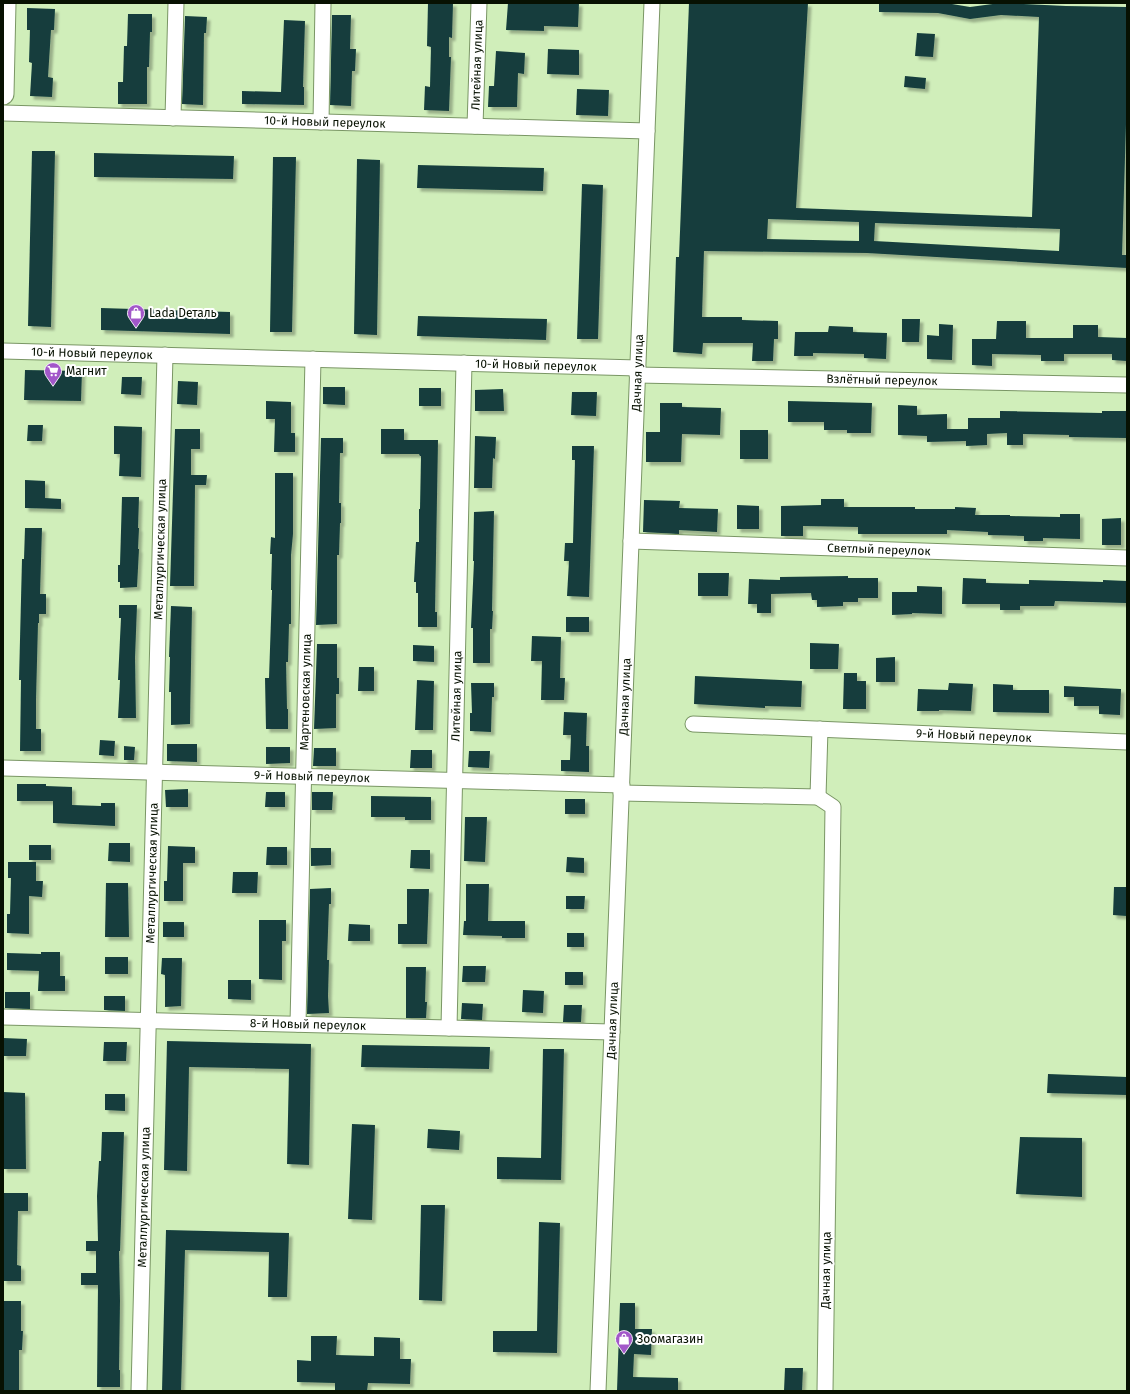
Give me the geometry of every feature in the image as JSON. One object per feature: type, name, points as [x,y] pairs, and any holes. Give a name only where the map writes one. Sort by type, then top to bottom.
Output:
[{"type":"street","points":[[3,94],[5,3]]},
{"type":"street","points":[[173,118],[176,3]]},
{"type":"street","points":[[321,122],[323,3]]},
{"type":"street","name":"Литейная улица","points":[[475,126],[478,3]]},
{"type":"street","name":"Дачная улица","points":[[598,1391],[652,3]]},
{"type":"street","name":"10-й Новый переулок","points":[[3,113],[647,131]]},
{"type":"street","name":"10-й Новый переулок","points":[[3,350],[464,363],[638,372]]},
{"type":"street","name":"Металлургическая улица","points":[[139,1391],[165,355]]},
{"type":"street","name":"Мартеновская улица","points":[[298,1024],[313,359]]},
{"type":"street","name":"Литейная улица","points":[[449,1028],[464,363]]},
{"type":"street","name":"Взлётный переулок","points":[[638,372],[1127,385]]},
{"type":"street","name":"Светлый переулок","points":[[631,541],[1127,558]]},
{"type":"street","name":"9-й Новый переулок","points":[[693,724],[1127,742]]},
{"type":"street","points":[[818,796],[820,729]]},
{"type":"street","name":"9-й Новый переулок","points":[[3,768],[455,781],[818,796]]},
{"type":"street","name":"Дачная улица","points":[[818,796],[833,807],[825,1391]]},
{"type":"street","name":"8-й Новый переулок","points":[[3,1017],[612,1032]]},
{"type":"building","points":[[428,3],[453,3],[452,38],[449,37],[449,57],[451,57],[449,111],[424,110],[425,86],[430,87],[431,47],[427,46]]},
{"type":"building","points":[[508,3],[579,3],[578,27],[544,26],[544,31],[506,30]]},
{"type":"building","points":[[689,3],[808,3],[796,208],[1032,217],[1039,17],[1001,15],[970,19],[938,13],[879,12],[879,3],[946,3],[970,7],[1000,3],[1127,7],[1127,92],[1122,255],[1127,255],[1127,268],[867,253],[704,251],[702,317],[742,317],[742,320],[778,321],[778,339],[774,339],[773,361],[752,361],[753,343],[703,343],[702,354],[673,352],[676,257],[679,257]],"holes":[[[768,219],[859,222],[859,241],[767,239]],[[875,223],[1060,229],[1059,251],[874,241]]]},
{"type":"building","points":[[27,8],[55,9],[54,30],[51,30],[48,77],[53,78],[52,97],[30,96],[32,63],[29,62],[30,30],[27,30]]},
{"type":"building","points":[[128,14],[152,14],[149,67],[147,67],[147,104],[118,104],[118,82],[123,82],[124,46],[127,46]]},
{"type":"building","points":[[332,15],[351,15],[350,49],[356,49],[355,71],[352,71],[351,106],[330,105]]},
{"type":"building","points":[[185,16],[207,17],[206,33],[204,33],[203,105],[182,104]]},
{"type":"building","points":[[284,20],[305,21],[303,87],[304,105],[242,104],[242,91],[281,92]]},
{"type":"building","points":[[917,33],[935,34],[933,57],[915,56]]},
{"type":"building","points":[[548,49],[579,50],[579,75],[547,74]]},
{"type":"building","points":[[496,51],[525,53],[524,74],[518,73],[517,107],[488,107],[489,86],[494,86]]},
{"type":"building","points":[[905,76],[926,78],[925,89],[904,87]]},
{"type":"building","points":[[577,89],[609,90],[608,116],[576,115]]},
{"type":"building","points":[[32,151],[55,151],[51,327],[28,326]]},
{"type":"building","points":[[94,153],[234,156],[233,179],[94,177]]},
{"type":"building","points":[[273,157],[296,157],[292,332],[270,332]]},
{"type":"building","points":[[357,159],[380,160],[377,335],[354,334]]},
{"type":"building","points":[[418,165],[544,168],[543,191],[417,188]]},
{"type":"building","points":[[582,184],[603,185],[598,339],[577,339]]},
{"type":"building","points":[[101,308],[230,312],[230,334],[101,330]]},
{"type":"building","points":[[418,316],[547,319],[546,340],[417,336]]},
{"type":"building","points":[[902,319],[920,319],[919,342],[902,342]]},
{"type":"building","points":[[997,321],[1026,321],[1026,338],[1073,338],[1073,325],[1098,325],[1098,337],[1127,338],[1127,361],[1112,360],[1112,354],[1064,354],[1064,361],[1041,361],[1041,355],[992,354],[992,366],[972,365],[972,339],[996,339]]},
{"type":"building","points":[[939,324],[953,325],[952,360],[927,359],[927,335],[939,336]]},
{"type":"building","points":[[829,326],[853,327],[853,332],[887,333],[886,359],[864,358],[864,354],[813,353],[813,356],[794,356],[795,332],[828,332]]},
{"type":"building","name":"Магнит","points":[[25,370],[82,371],[81,401],[24,400]]},
{"type":"building","points":[[122,377],[142,377],[141,395],[121,394]]},
{"type":"building","points":[[178,381],[198,382],[197,405],[177,404]]},
{"type":"building","points":[[323,387],[345,387],[345,405],[323,404]]},
{"type":"building","points":[[419,388],[441,388],[441,406],[419,406]]},
{"type":"building","points":[[503,389],[504,411],[475,411],[475,390]]},
{"type":"building","points":[[572,392],[597,392],[596,416],[571,415]]},
{"type":"building","points":[[266,401],[291,402],[291,433],[295,433],[295,452],[274,452],[275,419],[266,419]]},
{"type":"building","points":[[788,401],[872,403],[871,433],[847,433],[847,430],[824,430],[824,422],[788,422]]},
{"type":"building","points":[[660,403],[682,403],[682,407],[721,408],[720,435],[682,434],[681,462],[646,462],[646,432],[660,432]]},
{"type":"building","points":[[898,405],[917,406],[917,415],[947,414],[947,429],[968,429],[968,418],[1000,418],[1000,411],[1102,413],[1102,411],[1127,411],[1126,438],[1069,437],[1069,435],[1023,434],[1023,445],[1007,445],[1007,433],[987,434],[987,445],[966,446],[966,441],[927,442],[927,436],[898,435]]},
{"type":"building","points":[[28,425],[43,425],[42,441],[27,441]]},
{"type":"building","points":[[114,426],[142,427],[141,477],[119,476],[120,454],[114,454]]},
{"type":"building","points":[[175,429],[200,429],[200,449],[191,449],[191,475],[207,475],[206,485],[195,485],[194,586],[170,586]]},
{"type":"building","points":[[381,429],[404,429],[404,440],[438,440],[435,612],[437,612],[437,627],[418,627],[418,593],[416,593],[416,582],[414,582],[416,542],[419,542],[421,456],[419,454],[381,454]]},
{"type":"building","points":[[740,430],[768,430],[768,459],[740,459]]},
{"type":"building","points":[[475,436],[496,437],[495,459],[493,458],[492,488],[474,488]]},
{"type":"building","points":[[321,438],[343,438],[343,453],[340,453],[339,503],[341,503],[341,523],[339,555],[337,555],[337,624],[316,625]]},
{"type":"building","points":[[572,446],[594,446],[589,597],[567,596],[569,561],[564,561],[565,543],[573,543],[575,460],[572,460]]},
{"type":"building","points":[[275,473],[293,473],[291,624],[289,624],[288,662],[286,662],[288,729],[266,729],[265,678],[269,678],[272,590],[272,554],[270,554],[271,537],[275,538]]},
{"type":"building","points":[[25,480],[45,481],[45,498],[61,499],[61,509],[25,508]]},
{"type":"building","points":[[122,497],[139,497],[137,587],[120,588],[120,582],[118,582]]},
{"type":"building","points":[[821,499],[844,499],[844,507],[915,507],[915,509],[955,509],[955,507],[976,508],[975,515],[1060,517],[1060,514],[1080,514],[1080,539],[1043,538],[1043,541],[1024,541],[1024,536],[988,535],[988,532],[947,530],[947,534],[858,534],[858,527],[803,526],[803,536],[781,536],[781,506],[821,505]]},
{"type":"building","points":[[644,500],[680,501],[679,508],[718,509],[717,532],[679,530],[679,534],[643,532]]},
{"type":"building","points":[[737,505],[759,506],[759,529],[737,529]]},
{"type":"building","points":[[494,511],[493,611],[492,629],[490,629],[490,663],[473,663],[473,628],[471,628],[474,561],[474,512]]},
{"type":"building","points":[[1121,518],[1121,545],[1102,545],[1102,519]]},
{"type":"building","points":[[25,528],[42,528],[40,594],[46,594],[46,614],[39,614],[36,699],[36,729],[41,729],[41,751],[20,751],[21,680],[19,680],[22,559],[24,559]]},
{"type":"building","points":[[698,573],[729,573],[728,596],[698,596]]},
{"type":"building","points":[[848,576],[848,578],[878,578],[878,598],[858,598],[858,602],[843,602],[843,606],[817,607],[817,600],[812,600],[811,593],[771,594],[771,613],[757,613],[757,604],[748,604],[749,579],[780,580],[780,577]]},
{"type":"building","points":[[963,578],[986,579],[986,583],[1029,584],[1029,580],[1103,582],[1103,580],[1127,581],[1126,603],[1055,601],[1054,606],[1020,606],[1020,610],[1000,610],[1000,604],[962,604]]},
{"type":"building","points":[[917,586],[942,587],[942,614],[912,613],[892,615],[892,592],[917,592]]},
{"type":"building","points":[[119,605],[137,605],[135,658],[136,718],[118,718],[121,618],[119,618]]},
{"type":"building","points":[[171,606],[192,607],[190,724],[171,725],[169,657]]},
{"type":"building","points":[[566,617],[589,617],[589,632],[566,632]]},
{"type":"building","points":[[532,636],[561,637],[560,678],[565,678],[564,700],[541,700],[542,661],[531,661]]},
{"type":"building","points":[[810,643],[839,644],[838,669],[810,669]]},
{"type":"building","points":[[317,644],[337,644],[337,678],[339,678],[339,694],[336,694],[336,728],[314,729]]},
{"type":"building","points":[[413,645],[434,646],[434,662],[413,661]]},
{"type":"building","points":[[895,657],[895,682],[876,682],[876,658]]},
{"type":"building","points":[[359,667],[374,667],[374,691],[358,691]]},
{"type":"building","points":[[844,673],[857,673],[857,681],[866,681],[866,709],[843,709]]},
{"type":"building","points":[[695,676],[802,681],[801,707],[765,706],[765,708],[694,704]]},
{"type":"building","points":[[417,680],[434,681],[433,730],[415,730]]},
{"type":"building","points":[[471,683],[494,683],[491,732],[470,731],[470,713],[472,713]]},
{"type":"building","points":[[949,683],[973,684],[971,711],[917,711],[918,689],[948,690]]},
{"type":"building","points":[[993,684],[1013,685],[1013,690],[1049,690],[1049,713],[993,712]]},
{"type":"building","points":[[1064,686],[1121,689],[1120,715],[1099,714],[1099,706],[1074,706],[1074,697],[1064,697]]},
{"type":"building","points":[[564,712],[587,713],[586,746],[589,746],[589,772],[561,771],[561,760],[570,760],[571,735],[563,735]]},
{"type":"building","points":[[100,740],[115,741],[114,756],[99,755]]},
{"type":"building","points":[[167,744],[197,744],[197,762],[167,761]]},
{"type":"building","points":[[124,746],[135,747],[134,760],[124,760]]},
{"type":"building","points":[[266,747],[290,747],[290,763],[266,764]]},
{"type":"building","points":[[314,748],[336,748],[336,766],[313,766]]},
{"type":"building","points":[[411,750],[432,750],[432,768],[410,768]]},
{"type":"building","points":[[469,751],[490,751],[489,768],[468,767]]},
{"type":"building","points":[[17,784],[46,784],[46,786],[72,787],[72,805],[101,806],[101,803],[115,803],[115,826],[53,823],[53,801],[17,801]]},
{"type":"building","points":[[188,789],[188,807],[166,807],[165,790]]},
{"type":"building","points":[[266,792],[285,792],[285,807],[265,807]]},
{"type":"building","points":[[312,792],[333,792],[332,810],[312,810]]},
{"type":"building","points":[[371,796],[431,797],[431,820],[405,820],[405,817],[371,817]]},
{"type":"building","points":[[565,799],[585,799],[585,814],[565,814]]},
{"type":"building","points":[[465,817],[487,817],[485,862],[464,861]]},
{"type":"building","points":[[109,843],[130,843],[130,862],[108,861]]},
{"type":"building","points":[[29,845],[51,845],[51,860],[29,860]]},
{"type":"building","points":[[168,846],[195,847],[195,863],[183,863],[183,901],[164,901],[164,881],[167,881]]},
{"type":"building","points":[[267,847],[287,847],[287,865],[266,865]]},
{"type":"building","points":[[311,848],[331,848],[331,865],[311,866]]},
{"type":"building","points":[[411,850],[430,850],[430,869],[410,868]]},
{"type":"building","points":[[567,857],[584,858],[584,873],[566,872]]},
{"type":"building","points":[[8,862],[36,862],[36,881],[43,881],[42,897],[29,896],[29,934],[7,933],[7,914],[10,914],[11,878],[8,878]]},
{"type":"building","points":[[233,872],[258,872],[257,893],[232,893]]},
{"type":"building","points":[[106,883],[128,883],[129,937],[105,937]]},
{"type":"building","points":[[466,884],[489,884],[488,921],[525,921],[525,938],[463,935],[464,921],[466,921]]},
{"type":"building","points":[[1114,887],[1127,887],[1127,916],[1113,915]]},
{"type":"building","points":[[331,888],[327,960],[329,960],[329,1013],[307,1014],[310,889]]},
{"type":"building","points":[[407,889],[429,889],[427,944],[398,944],[398,924],[407,924]]},
{"type":"building","points":[[566,896],[585,896],[584,909],[566,909]]},
{"type":"building","points":[[259,920],[286,920],[286,941],[282,941],[282,980],[259,979]]},
{"type":"building","points":[[163,922],[184,922],[184,937],[163,937]]},
{"type":"building","points":[[349,924],[370,925],[370,941],[348,941]]},
{"type":"building","points":[[567,933],[584,933],[584,947],[567,947]]},
{"type":"building","points":[[41,952],[60,952],[60,976],[65,976],[65,991],[38,991],[39,971],[7,970],[7,953],[41,954]]},
{"type":"building","points":[[105,957],[128,957],[128,974],[105,974]]},
{"type":"building","points":[[162,958],[182,958],[181,1006],[165,1007],[165,975],[161,974]]},
{"type":"building","points":[[463,966],[486,966],[485,982],[462,982]]},
{"type":"building","points":[[406,967],[426,967],[426,1018],[406,1018]]},
{"type":"building","points":[[565,972],[583,972],[583,985],[565,985]]},
{"type":"building","points":[[228,980],[251,980],[251,1000],[228,999]]},
{"type":"building","points":[[523,990],[544,991],[543,1013],[522,1012]]},
{"type":"building","points":[[5,992],[30,992],[30,1009],[5,1008]]},
{"type":"building","points":[[104,996],[125,996],[125,1011],[104,1010]]},
{"type":"building","points":[[462,1003],[483,1004],[482,1020],[461,1019]]},
{"type":"building","points":[[564,1005],[582,1005],[581,1022],[563,1022]]},
{"type":"building","points":[[3,1038],[27,1039],[26,1056],[3,1056]]},
{"type":"building","points":[[167,1041],[311,1044],[309,1165],[287,1164],[289,1069],[189,1067],[187,1171],[164,1170]]},
{"type":"building","points":[[104,1042],[127,1042],[126,1061],[103,1061]]},
{"type":"building","points":[[362,1045],[490,1047],[489,1069],[361,1067]]},
{"type":"building","points":[[543,1049],[564,1049],[561,1180],[497,1179],[497,1157],[541,1158]]},
{"type":"building","points":[[1048,1074],[1127,1077],[1127,1095],[1047,1093]]},
{"type":"building","points":[[3,1092],[25,1093],[26,1169],[3,1169]]},
{"type":"building","points":[[105,1094],[125,1094],[125,1111],[105,1110]]},
{"type":"building","points":[[352,1124],[375,1125],[372,1220],[348,1219]]},
{"type":"building","points":[[428,1129],[460,1131],[459,1150],[427,1148]]},
{"type":"building","points":[[102,1132],[124,1132],[119,1251],[120,1387],[97,1387],[98,1285],[81,1285],[81,1273],[96,1273],[96,1251],[86,1251],[86,1241],[98,1241],[97,1196],[99,1161],[101,1161]]},
{"type":"building","points":[[1020,1137],[1082,1138],[1082,1197],[1016,1194]]},
{"type":"building","points":[[4,1193],[28,1193],[28,1211],[18,1211],[17,1265],[21,1266],[21,1281],[3,1281]]},
{"type":"building","points":[[421,1205],[445,1205],[442,1301],[419,1300]]},
{"type":"building","points":[[539,1222],[560,1223],[557,1353],[493,1352],[493,1331],[537,1331]]},
{"type":"building","points":[[166,1230],[289,1233],[287,1297],[268,1297],[269,1252],[185,1250],[181,1391],[162,1391]]},
{"type":"building","points":[[3,1301],[21,1301],[21,1331],[23,1331],[22,1350],[19,1350],[19,1391],[3,1391]]},
{"type":"building","points":[[620,1303],[635,1303],[635,1329],[652,1329],[651,1355],[634,1354],[633,1377],[678,1378],[678,1391],[617,1391]]},
{"type":"building","points":[[311,1336],[337,1336],[336,1355],[374,1356],[374,1337],[400,1338],[400,1359],[411,1359],[410,1384],[368,1383],[367,1391],[335,1391],[335,1383],[297,1382],[297,1360],[311,1361]]},
{"type":"building","points":[[785,1368],[803,1368],[802,1391],[784,1391]]},
{"type":"place","name":"Lada Dеталь","points":[[136,328]]},
{"type":"place","name":"Магнит","points":[[53,386]]},
{"type":"place","name":"Зоомагазин","points":[[624,1354]]}]
